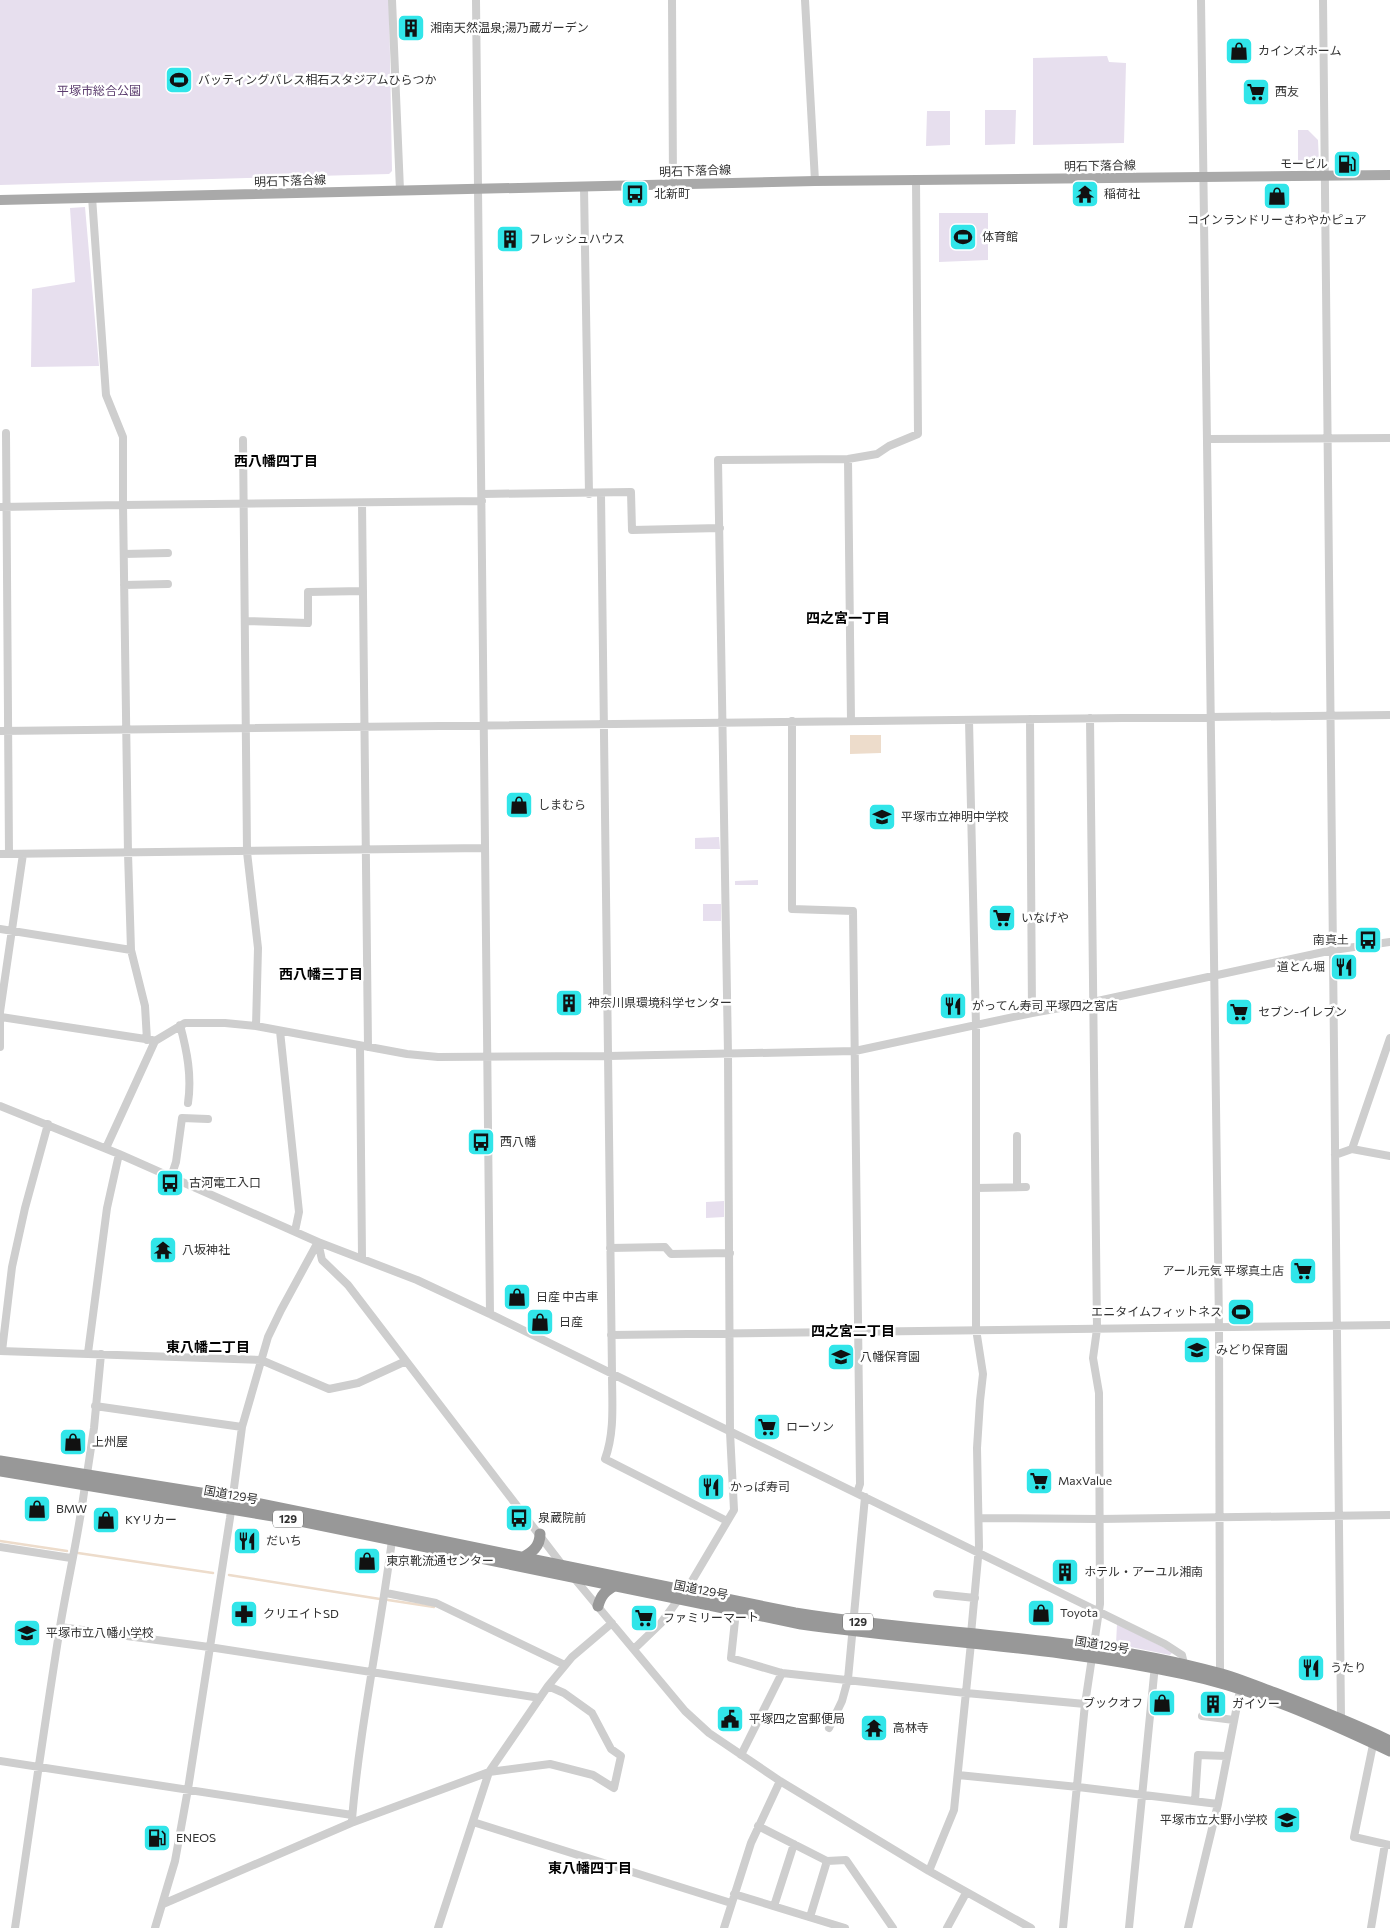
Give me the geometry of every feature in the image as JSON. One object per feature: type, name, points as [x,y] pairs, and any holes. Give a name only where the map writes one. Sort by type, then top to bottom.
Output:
[{"type":"highway","name":"国道129号","points":[[0,1461],[86,1479],[394,1530],[795,1613],[853,1627]]},
{"type":"highway","name":"国道129号","points":[[0,1472],[86,1479]]},
{"type":"highway","name":"国道129号","points":[[232,1503],[392,1540],[801,1624],[971,1638],[1093,1652],[1156,1663],[1184,1664],[1220,1673],[1284,1705],[1375,1739],[1390,1741]]},
{"type":"highway","points":[[522,1558],[537,1547],[540,1541],[540,1534]]},
{"type":"highway","points":[[598,1606],[606,1590],[616,1586]]},
{"type":"highway","name":"国道129号","points":[[1156,1663],[1186,1674],[1241,1685],[1341,1718],[1375,1739],[1390,1751]]},
{"type":"main road","name":"明石下落合線","points":[[0,200],[816,180],[1390,175]]},
{"type":"street","points":[[392,0],[400,190]]},
{"type":"street","points":[[476,0],[490,1314]]},
{"type":"street","points":[[672,0],[673,184]]},
{"type":"street","points":[[805,0],[816,180]]},
{"type":"street","points":[[1201,0],[1219,1326],[1220,1673]]},
{"type":"street","points":[[1323,0],[1341,1718]]},
{"type":"street","points":[[686,1590],[734,1510],[730,1432],[728,1054],[718,460],[848,460],[877,454],[889,446],[918,434],[916,180]]},
{"type":"street","points":[[584,187],[589,494]]},
{"type":"street","points":[[92,197],[106,395],[124,437],[124,585],[131,950],[145,1006],[151,1040],[106,1148]]},
{"type":"street","points":[[6,433],[3,507],[3,731],[9,854]]},
{"type":"street","points":[[1207,439],[1390,438]]},
{"type":"street","points":[[244,440],[246,852],[258,948],[256,1026]]},
{"type":"street","points":[[848,460],[851,721]]},
{"type":"street","points":[[3,507],[362,503],[631,492],[632,530],[720,528]]},
{"type":"street","points":[[601,494],[612,1374],[612,1434],[605,1459],[728,1521]]},
{"type":"street","points":[[362,503],[366,850],[362,1258]]},
{"type":"street","points":[[124,554],[168,553]]},
{"type":"street","points":[[124,585],[168,584]]},
{"type":"street","points":[[245,622],[308,622],[308,592],[363,591]]},
{"type":"street","points":[[3,731],[1390,715]]},
{"type":"street","points":[[1063,1928],[1086,1704],[1098,1613],[1099,1393],[1093,1358],[1097,1329],[1090,718]]},
{"type":"street","points":[[1030,719],[1032,1012]]},
{"type":"street","points":[[928,1871],[954,1810],[979,1553],[978,1448],[983,1374],[976,1330],[976,1026],[969,720]]},
{"type":"street","points":[[792,722],[792,909],[853,911],[860,1484],[857,1493]]},
{"type":"street","points":[[0,854],[485,848]]},
{"type":"street","points":[[0,1047],[0,1017],[23,854]]},
{"type":"street","points":[[0,929],[131,950]]},
{"type":"street","points":[[0,1017],[151,1040],[180,1025],[194,1022],[256,1026],[407,1054],[487,1057],[855,1051],[976,1026],[1032,1012],[1093,1002],[1333,950],[1390,942]]},
{"type":"street","points":[[180,1025],[189,1061],[190,1091],[188,1103]]},
{"type":"street","points":[[280,1031],[299,1212],[294,1232]]},
{"type":"street","points":[[1352,1149],[1390,1038]]},
{"type":"street","points":[[0,1106],[106,1148],[294,1232],[417,1280],[490,1314],[1176,1650],[1182,1655],[1184,1664]]},
{"type":"street","points":[[171,1177],[176,1162],[182,1118],[208,1119]]},
{"type":"street","points":[[48,1124],[25,1208],[12,1267],[1,1351],[261,1360],[329,1388],[358,1383],[406,1362]]},
{"type":"street","points":[[1017,1136],[1017,1187]]},
{"type":"street","points":[[1335,1155],[1352,1149],[1390,1156]]},
{"type":"street","points":[[88,1353],[107,1208],[119,1154]]},
{"type":"street","points":[[976,1188],[1026,1187]]},
{"type":"street","points":[[155,1928],[175,1861],[188,1789],[242,1427],[268,1337],[280,1310],[318,1242]]},
{"type":"street","points":[[318,1242],[322,1260],[348,1285],[563,1565],[685,1711],[709,1733],[780,1781],[928,1871],[1031,1928]]},
{"type":"street","points":[[610,1248],[665,1247],[671,1254],[730,1253]]},
{"type":"street","points":[[611,1335],[1390,1325]]},
{"type":"street","points":[[15,1928],[60,1627],[71,1558],[79,1528],[94,1428],[101,1354]]},
{"type":"street","points":[[95,1406],[242,1427]]},
{"type":"street","points":[[829,1728],[842,1701],[848,1679],[865,1497]]},
{"type":"street","points":[[979,1518],[1099,1519],[1390,1515]]},
{"type":"street","points":[[352,1819],[372,1672],[386,1593],[392,1540]]},
{"type":"street","points":[[0,1547],[71,1558]]},
{"type":"street","points":[[386,1593],[429,1600],[565,1665]]},
{"type":"street","points":[[937,1594],[974,1598]]},
{"type":"street","points":[[634,1649],[661,1624],[678,1600]]},
{"type":"street","points":[[736,1611],[731,1658],[782,1673],[1086,1704]]},
{"type":"street","points":[[438,1928],[489,1772],[548,1686],[565,1665],[612,1623]]},
{"type":"street","points":[[60,1627],[209,1647],[540,1698]]},
{"type":"street","points":[[1129,1928],[1141,1794],[1156,1663]]},
{"type":"street","points":[[741,1755],[782,1673]]},
{"type":"street","points":[[1188,1928],[1218,1804],[1241,1685]]},
{"type":"street","points":[[163,1904],[352,1819],[489,1772],[550,1764],[593,1775],[614,1788],[621,1756],[610,1749],[592,1713],[564,1693],[548,1686]]},
{"type":"street","points":[[1202,1716],[1234,1720]]},
{"type":"street","points":[[1371,1928],[1387,1845],[1354,1837],[1375,1739]]},
{"type":"street","points":[[1195,1801],[1198,1755],[1227,1756]]},
{"type":"street","points":[[0,1761],[188,1789],[352,1819]]},
{"type":"street","points":[[958,1775],[1078,1786],[1218,1804]]},
{"type":"street","points":[[724,1928],[758,1826],[780,1781]]},
{"type":"street","points":[[473,1822],[731,1903]]},
{"type":"street","points":[[758,1826],[827,1861],[846,1860],[893,1928]]},
{"type":"street","points":[[774,1906],[794,1844]]},
{"type":"street","points":[[810,1917],[827,1861]]},
{"type":"street","points":[[948,1928],[966,1893]]},
{"type":"street","points":[[734,1894],[845,1928]]},
{"type":"green space","name":"平塚市総合公園","points":[[0,0],[389,0],[392,171],[389,174],[0,185]]},
{"type":"green space","points":[[1107,56],[1109,62],[1126,63],[1124,143],[1033,145],[1033,58]]},
{"type":"green space","points":[[985,110],[1016,110],[1015,144],[985,145]]},
{"type":"green space","points":[[927,111],[950,111],[950,145],[926,146]]},
{"type":"green space","points":[[1298,130],[1308,130],[1318,140],[1319,163],[1298,163]]},
{"type":"green space","points":[[85,207],[99,366],[31,367],[32,289],[75,282],[70,208]]},
{"type":"green space","name":"体育館","points":[[939,213],[988,213],[988,260],[939,262]]},
{"type":"green space","points":[[719,837],[720,849],[695,849],[695,838]]},
{"type":"green space","points":[[758,880],[758,885],[735,885],[735,881]]},
{"type":"green space","points":[[703,904],[721,904],[721,921],[703,921]]},
{"type":"green space","points":[[724,1201],[724,1217],[706,1218],[706,1202]]},
{"type":"green space","points":[[1117,1624],[1172,1653],[1170,1655],[1116,1644]]},
{"type":"shaded area","points":[[850,735],[881,735],[881,753],[850,754]]},
{"type":"waterway","points":[[0,1541],[67,1551]]},
{"type":"waterway","points":[[78,1553],[213,1573]]},
{"type":"waterway","points":[[229,1575],[380,1599]]},
{"type":"waterway","points":[[388,1600],[434,1607]]},
{"type":"place","name":"湘南天然温泉;湯乃蔵ガーデン","points":[[411,28]]},
{"type":"place","name":"カインズホーム","points":[[1239,51]]},
{"type":"place","name":"バッティングパレス相石スタジアムひらつか","points":[[179,80]]},
{"type":"place","name":"西友","points":[[1256,92]]},
{"type":"place","name":"モービル","points":[[1347,164]]},
{"type":"place","name":"北新町","points":[[635,194]]},
{"type":"place","name":"稲荷社","points":[[1085,194]]},
{"type":"place","name":"コインランドリーさわやかピュア","points":[[1277,196]]},
{"type":"place","name":"体育館","points":[[963,237]]},
{"type":"place","name":"フレッシュハウス","points":[[510,239]]},
{"type":"place","name":"しまむら","points":[[519,805]]},
{"type":"place","name":"平塚市立神明中学校","points":[[882,817]]},
{"type":"place","name":"いなげや","points":[[1002,918]]},
{"type":"place","name":"南真土","points":[[1368,940]]},
{"type":"place","name":"道とん堀","points":[[1344,967]]},
{"type":"place","name":"神奈川県環境科学センター","points":[[569,1003]]},
{"type":"place","name":"がってん寿司 平塚四之宮店","points":[[953,1006]]},
{"type":"place","name":"セブン-イレブン","points":[[1239,1012]]},
{"type":"place","name":"西八幡","points":[[481,1142]]},
{"type":"place","name":"古河電工入口","points":[[170,1183]]},
{"type":"place","name":"八坂神社","points":[[163,1250]]},
{"type":"place","name":"アール元気 平塚真土店","points":[[1303,1271]]},
{"type":"place","name":"日産 中古車","points":[[517,1297]]},
{"type":"place","name":"エニタイムフィットネス","points":[[1241,1312]]},
{"type":"place","name":"日産","points":[[540,1322]]},
{"type":"place","name":"みどり保育園","points":[[1197,1350]]},
{"type":"place","name":"八幡保育園","points":[[841,1357]]},
{"type":"place","name":"ローソン","points":[[767,1427]]},
{"type":"place","name":"上州屋","points":[[73,1442]]},
{"type":"place","name":"MaxValue","points":[[1039,1481]]},
{"type":"place","name":"かっぱ寿司","points":[[711,1487]]},
{"type":"place","name":"BMW","points":[[37,1509]]},
{"type":"place","name":"泉蔵院前","points":[[519,1518]]},
{"type":"place","name":"KYリカー","points":[[106,1520]]},
{"type":"place","name":"だいち","points":[[247,1541]]},
{"type":"place","name":"東京靴流通センター","points":[[367,1561]]},
{"type":"place","name":"ホテル・アーユル湘南","points":[[1065,1572]]},
{"type":"place","name":"Toyota","points":[[1041,1613]]},
{"type":"place","name":"クリエイトSD","points":[[244,1614]]},
{"type":"place","name":"ファミリーマート","points":[[644,1618]]},
{"type":"place","name":"平塚市立八幡小学校","points":[[27,1633]]},
{"type":"place","name":"うたり","points":[[1311,1668]]},
{"type":"place","name":"ブックオフ","points":[[1162,1703]]},
{"type":"place","name":"ガイソー","points":[[1213,1704]]},
{"type":"place","name":"平塚四之宮郵便局","points":[[730,1719]]},
{"type":"place","name":"高林寺","points":[[874,1728]]},
{"type":"place","name":"平塚市立大野小学校","points":[[1287,1820]]},
{"type":"place","name":"ENEOS","points":[[157,1838]]},
{"type":"district","name":"西八幡四丁目","points":[[276,461]]},
{"type":"district","name":"四之宮一丁目","points":[[848,618]]},
{"type":"district","name":"西八幡三丁目","points":[[321,974]]},
{"type":"district","name":"四之宮二丁目","points":[[853,1331]]},
{"type":"district","name":"東八幡二丁目","points":[[208,1347]]},
{"type":"district","name":"東八幡四丁目","points":[[590,1868]]}]
